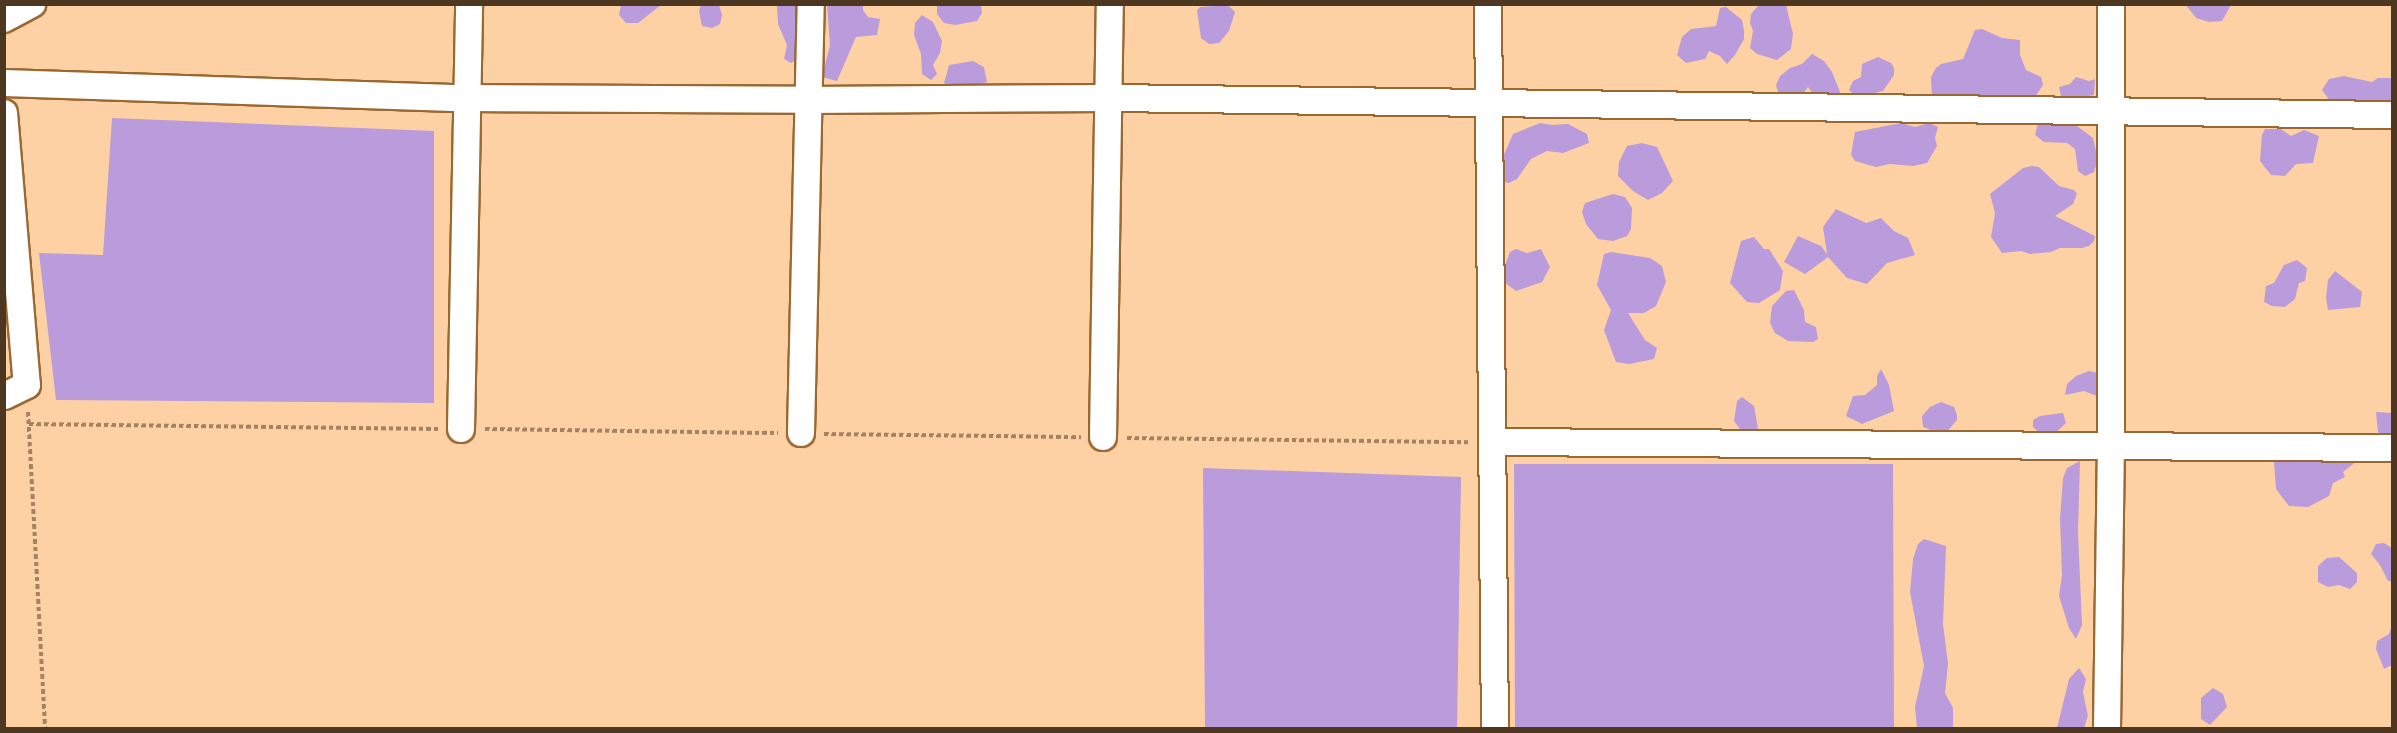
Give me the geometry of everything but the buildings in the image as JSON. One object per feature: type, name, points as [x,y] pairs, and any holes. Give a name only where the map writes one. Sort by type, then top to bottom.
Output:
[{"type":"street","points":[[4,19],[32,4]]},
{"type":"street","points":[[462,429],[469,4]]},
{"type":"street","points":[[801,433],[811,4]]},
{"type":"street","points":[[1103,437],[1110,4]]},
{"type":"street","points":[[1488,4],[1495,729]]},
{"type":"street","points":[[2107,729],[2112,445],[2111,4]]},
{"type":"street","points":[[4,83],[468,98],[809,100],[1110,98],[2392,115]]},
{"type":"street","points":[[4,113],[16,391]]},
{"type":"street","points":[[1493,442],[2392,448]]},
{"type":"path","points":[[16,391],[28,424],[45,729]]},
{"type":"path","points":[[28,424],[1493,442]]},
{"type":"shaded area","points":[[621,4],[661,5],[638,23],[626,23],[619,15]]},
{"type":"shaded area","points":[[701,5],[719,5],[722,15],[720,24],[712,28],[702,26],[699,11]]},
{"type":"shaded area","points":[[777,5],[803,5],[805,54],[791,63],[784,59],[787,45],[778,24]]},
{"type":"shaded area","points":[[827,5],[863,5],[863,10],[868,17],[880,19],[877,35],[856,37],[837,81],[822,77],[830,45]]},
{"type":"shaded area","points":[[937,5],[981,5],[982,13],[977,21],[955,25],[944,23],[937,14]]},
{"type":"shaded area","points":[[1228,5],[1235,12],[1229,31],[1219,43],[1209,44],[1201,38],[1197,10],[1200,7]]},
{"type":"shaded area","points":[[1759,5],[1786,5],[1793,34],[1791,49],[1777,60],[1757,54],[1750,48],[1753,31],[1750,23],[1751,14]]},
{"type":"shaded area","points":[[2186,5],[2231,5],[2222,21],[2209,22],[2196,18]]},
{"type":"shaded area","points":[[1726,7],[1742,20],[1744,30],[1744,39],[1735,55],[1727,64],[1720,56],[1709,51],[1705,59],[1686,63],[1677,55],[1682,37],[1691,29],[1716,26],[1720,8]]},
{"type":"shaded area","points":[[922,15],[933,22],[942,41],[940,53],[933,65],[937,74],[931,80],[922,74],[921,54],[914,35],[915,23]]},
{"type":"shaded area","points":[[1982,29],[2002,38],[2020,40],[2020,55],[2026,70],[2041,77],[2043,85],[2032,101],[1997,100],[1989,96],[1983,102],[1932,100],[1931,77],[1936,68],[1941,64],[1963,59],[1975,30]]},
{"type":"shaded area","points":[[1812,54],[1824,61],[1832,72],[1840,92],[1834,100],[1817,99],[1808,87],[1796,103],[1780,99],[1776,85],[1780,76],[1790,68],[1802,64]]},
{"type":"shaded area","points":[[1878,57],[1891,63],[1894,75],[1883,91],[1870,94],[1863,102],[1849,90],[1853,81],[1861,77],[1862,64]]},
{"type":"shaded area","points":[[973,61],[984,67],[987,82],[970,86],[960,93],[944,83],[949,65]]},
{"type":"shaded area","points":[[2344,76],[2372,82],[2378,78],[2392,78],[2392,102],[2335,108],[2322,90],[2329,79]]},
{"type":"shaded area","points":[[2076,77],[2089,81],[2095,79],[2094,95],[2075,98],[2061,96],[2059,87],[2070,84]]},
{"type":"shaded area","points":[[112,118],[434,131],[434,403],[56,400],[39,253],[103,255]]},
{"type":"shaded area","points":[[2052,118],[2077,126],[2093,138],[2098,160],[2094,172],[2085,176],[2078,171],[2075,149],[2067,143],[2044,142],[2035,135],[2039,119]]},
{"type":"shaded area","points":[[1540,123],[1568,124],[1587,134],[1589,143],[1563,153],[1547,151],[1531,159],[1517,179],[1509,183],[1500,181],[1503,157],[1513,134]]},
{"type":"shaded area","points":[[1901,123],[1915,127],[1929,123],[1938,127],[1935,138],[1937,146],[1927,163],[1913,166],[1890,164],[1876,167],[1855,161],[1851,155],[1855,132]]},
{"type":"shaded area","points":[[2265,129],[2281,129],[2291,136],[2304,130],[2319,136],[2313,163],[2296,164],[2285,176],[2271,175],[2260,161],[2262,135]]},
{"type":"shaded area","points":[[1642,143],[1657,147],[1673,181],[1662,193],[1648,200],[1633,191],[1618,176],[1619,162],[1627,146]]},
{"type":"shaded area","points":[[2039,167],[2059,186],[2074,190],[2077,194],[2073,204],[2055,216],[2095,236],[2089,246],[2060,248],[2051,252],[2030,254],[2021,251],[2002,253],[1991,237],[1995,213],[1990,194],[2023,168]]},
{"type":"shaded area","points":[[1613,194],[1625,197],[1632,208],[1631,229],[1627,236],[1613,241],[1598,239],[1586,224],[1582,212],[1585,203]]},
{"type":"shaded area","points":[[1836,209],[1866,223],[1881,218],[1894,231],[1908,238],[1915,255],[1887,263],[1867,284],[1847,278],[1828,257],[1805,274],[1784,262],[1798,236],[1821,246],[1827,254],[1823,227]]},
{"type":"shaded area","points":[[1754,237],[1764,249],[1769,249],[1783,271],[1780,290],[1759,303],[1747,302],[1730,283],[1741,241]]},
{"type":"shaded area","points":[[1516,249],[1527,253],[1541,249],[1550,267],[1542,282],[1516,291],[1500,279],[1510,252]]},
{"type":"shaded area","points":[[1611,252],[1650,258],[1662,266],[1666,282],[1656,306],[1644,313],[1628,313],[1645,340],[1657,348],[1654,359],[1629,364],[1616,362],[1604,330],[1611,310],[1597,285],[1604,254]]},
{"type":"shaded area","points":[[2297,260],[2307,268],[2305,281],[2299,283],[2295,299],[2285,307],[2272,306],[2264,302],[2266,286],[2274,283],[2284,265]]},
{"type":"shaded area","points":[[2335,271],[2362,292],[2360,307],[2328,310],[2326,298],[2328,280]]},
{"type":"shaded area","points":[[1794,290],[1804,310],[1805,322],[1816,327],[1818,339],[1813,342],[1788,341],[1775,333],[1770,323],[1772,306],[1786,291]]},
{"type":"shaded area","points":[[1881,369],[1889,385],[1894,411],[1862,424],[1846,416],[1853,396],[1865,395],[1877,385],[1877,376]]},
{"type":"shaded area","points":[[2089,371],[2099,373],[2097,396],[2084,391],[2065,395],[2067,384],[2076,376]]},
{"type":"shaded area","points":[[1742,397],[1754,406],[1758,429],[1750,435],[1743,433],[1734,421],[1737,401]]},
{"type":"shaded area","points":[[1941,402],[1954,407],[1957,415],[1957,420],[1944,435],[1923,427],[1922,416],[1930,407]]},
{"type":"shaded area","points":[[2376,412],[2392,413],[2392,435],[2384,437],[2378,432]]},
{"type":"shaded area","points":[[2063,413],[2066,423],[2052,436],[2045,438],[2033,427],[2033,420],[2040,416]]},
{"type":"shaded area","points":[[2279,448],[2329,454],[2338,463],[2347,457],[2362,457],[2343,472],[2345,477],[2333,483],[2329,496],[2308,507],[2289,506],[2276,489],[2274,462]]},
{"type":"shaded area","points":[[2080,461],[2078,532],[2082,625],[2076,639],[2069,628],[2059,596],[2062,575],[2060,519],[2063,478],[2067,468]]},
{"type":"shaded area","points":[[1514,464],[1893,464],[1894,728],[1515,728]]},
{"type":"shaded area","points":[[1203,468],[1461,477],[1457,728],[1205,728]]},
{"type":"shaded area","points":[[1924,539],[1946,546],[1943,624],[1948,664],[1945,693],[1953,708],[1953,728],[1917,728],[1915,707],[1924,666],[1910,592],[1913,559],[1918,544]]},
{"type":"shaded area","points":[[2384,543],[2392,548],[2392,581],[2388,581],[2371,554],[2376,544]]},
{"type":"shaded area","points":[[2339,557],[2357,573],[2357,582],[2350,589],[2339,585],[2328,587],[2318,582],[2318,566],[2327,558]]},
{"type":"shaded area","points":[[2392,625],[2392,665],[2384,669],[2376,649],[2377,641],[2389,634]]},
{"type":"shaded area","points":[[2079,668],[2086,679],[2083,692],[2088,716],[2084,728],[2057,728],[2069,679]]},
{"type":"shaded area","points":[[2213,688],[2223,694],[2227,707],[2210,725],[2201,719],[2201,698]]}]
